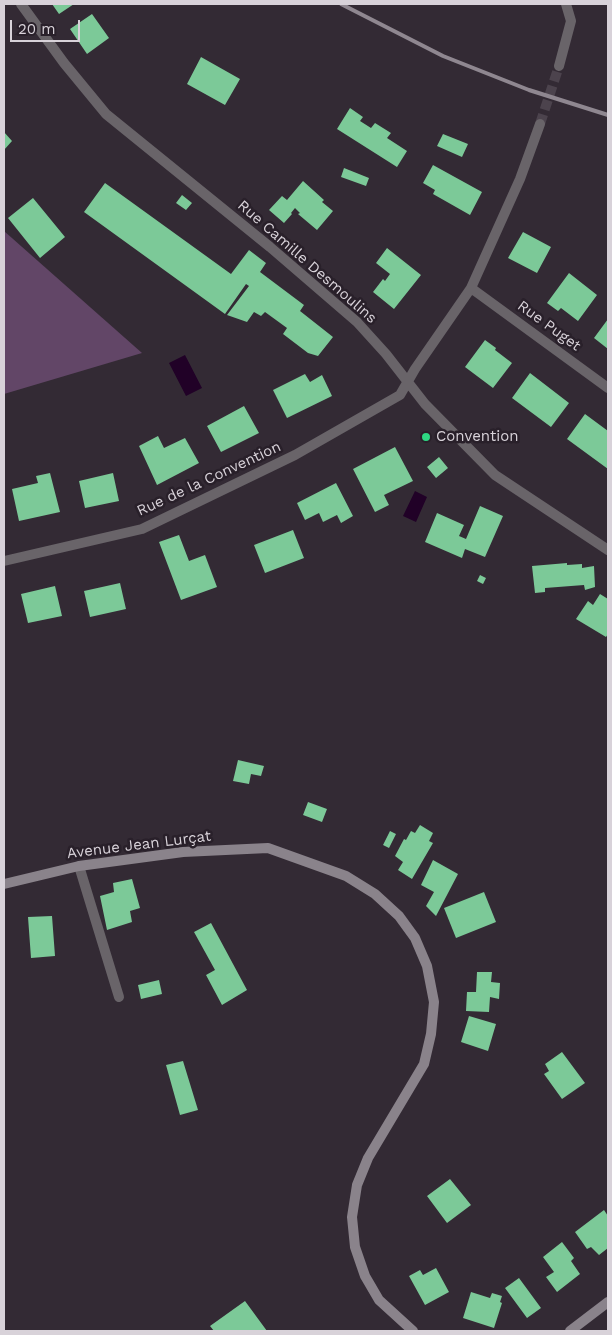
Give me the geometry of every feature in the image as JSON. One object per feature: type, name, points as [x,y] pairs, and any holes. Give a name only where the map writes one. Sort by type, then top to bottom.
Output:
[{"type":"main road","name":"Avenue Jean Lurçat","points":[[4,884],[79,866],[183,852],[268,848],[346,876],[375,894],[399,916],[415,938],[427,966],[434,1002],[431,1034],[424,1064],[368,1158],[357,1185],[352,1217],[355,1247],[365,1276],[379,1300],[413,1331]]},
{"type":"main road","points":[[570,1331],[608,1302]]},
{"type":"street","name":"Rue Camille Desmoulins","points":[[21,4],[64,63],[106,114],[270,247],[357,322],[386,354],[425,404],[495,475],[608,550]]},
{"type":"street","points":[[559,66],[571,21],[566,4]]},
{"type":"street","name":"Rue de la Convention","points":[[4,561],[142,529],[294,455],[400,395],[471,288],[520,180],[540,124]]},
{"type":"street","name":"Rue Puget","points":[[471,288],[608,388]]},
{"type":"street","points":[[79,866],[119,998]]},
{"type":"shaded area","points":[[4,231],[142,353],[4,394]]},
{"type":"shaded area","points":[[185,355],[202,388],[186,396],[169,363]]},
{"type":"shaded area","points":[[415,491],[427,497],[416,522],[403,516]]},
{"type":"building","points":[[52,4],[74,4],[59,14]]},
{"type":"building","points":[[92,14],[109,38],[87,54],[70,29]]},
{"type":"building","points":[[201,57],[240,79],[225,105],[187,84]]},
{"type":"building","points":[[350,108],[363,117],[360,121],[371,128],[375,123],[391,133],[387,138],[407,151],[397,167],[337,129]]},
{"type":"building","points":[[4,132],[12,141],[4,150]]},
{"type":"building","points":[[443,134],[468,144],[462,157],[437,146]]},
{"type":"building","points":[[433,165],[482,192],[470,215],[433,194],[435,190],[423,183]]},
{"type":"building","points":[[344,168],[369,178],[366,186],[341,177]]},
{"type":"building","points":[[303,181],[333,211],[317,230],[298,214],[300,213],[295,208],[284,223],[269,210],[282,196],[287,200]]},
{"type":"building","points":[[105,183],[231,274],[249,250],[266,263],[260,272],[304,305],[300,311],[333,337],[318,356],[308,353],[283,334],[287,328],[265,312],[261,316],[254,312],[247,322],[227,315],[249,286],[246,284],[225,314],[84,212]]},
{"type":"building","points":[[182,195],[192,203],[186,210],[176,203]]},
{"type":"building","points":[[33,198],[65,237],[40,258],[8,218]]},
{"type":"building","points":[[523,232],[551,247],[537,273],[508,258]]},
{"type":"building","points":[[387,248],[421,275],[394,309],[373,292],[383,279],[385,281],[390,274],[376,263]]},
{"type":"building","points":[[569,273],[597,295],[578,321],[561,308],[558,311],[547,303]]},
{"type":"building","points":[[608,319],[608,349],[594,338]]},
{"type":"building","points":[[485,340],[512,363],[493,388],[465,367]]},
{"type":"building","points":[[530,373],[569,403],[551,427],[512,398]]},
{"type":"building","points":[[305,374],[310,382],[322,375],[332,396],[287,418],[273,390]]},
{"type":"building","points":[[244,406],[259,433],[221,452],[207,426]]},
{"type":"building","points":[[585,414],[608,431],[608,469],[567,439]]},
{"type":"building","points":[[158,436],[164,448],[185,438],[199,463],[157,485],[139,446]]},
{"type":"building","points":[[395,447],[413,481],[384,495],[389,505],[375,512],[353,469]]},
{"type":"building","points":[[439,457],[448,468],[436,478],[427,467]]},
{"type":"building","points":[[50,473],[60,512],[19,521],[12,489],[38,483],[36,476]]},
{"type":"building","points":[[113,473],[119,501],[85,508],[79,481]]},
{"type":"building","points":[[336,483],[353,516],[341,523],[337,515],[323,522],[319,513],[305,520],[297,503]]},
{"type":"building","points":[[480,506],[503,516],[485,557],[465,549],[462,558],[425,542],[437,513],[464,525],[459,536],[466,539]]},
{"type":"building","points":[[293,530],[304,558],[265,573],[254,545]]},
{"type":"building","points":[[179,535],[189,561],[205,555],[217,587],[181,600],[159,542]]},
{"type":"building","points":[[567,563],[567,565],[582,564],[582,568],[594,566],[595,587],[585,590],[584,585],[545,588],[545,592],[535,593],[532,566]]},
{"type":"building","points":[[480,575],[486,578],[483,584],[477,581]]},
{"type":"building","points":[[120,583],[126,609],[90,617],[84,591]]},
{"type":"building","points":[[55,586],[62,616],[28,623],[21,594]]},
{"type":"building","points":[[600,594],[608,599],[608,634],[606,637],[576,619],[588,601],[593,605]]},
{"type":"building","points":[[238,760],[264,766],[261,776],[251,774],[249,784],[233,781]]},
{"type":"building","points":[[308,802],[327,809],[322,822],[303,815]]},
{"type":"building","points":[[420,825],[433,833],[429,841],[433,843],[412,879],[398,870],[403,862],[395,856],[404,839],[406,840],[411,831],[415,833]]},
{"type":"building","points":[[390,831],[396,834],[389,848],[383,845]]},
{"type":"building","points":[[433,860],[458,874],[436,916],[426,906],[434,892],[421,885]]},
{"type":"building","points":[[132,879],[140,908],[130,911],[132,922],[107,930],[100,896],[114,892],[113,883]]},
{"type":"building","points":[[484,892],[496,922],[456,938],[444,908]]},
{"type":"building","points":[[52,916],[55,956],[31,958],[28,917]]},
{"type":"building","points":[[211,923],[247,990],[222,1005],[206,975],[215,970],[194,932]]},
{"type":"building","points":[[477,972],[492,972],[491,982],[500,983],[499,999],[490,997],[489,1012],[466,1011],[467,992],[476,992]]},
{"type":"building","points":[[159,980],[162,994],[141,999],[138,985]]},
{"type":"building","points":[[469,1016],[496,1024],[488,1051],[461,1042]]},
{"type":"building","points":[[562,1052],[585,1083],[562,1099],[544,1074],[549,1071],[545,1064]]},
{"type":"building","points":[[183,1061],[198,1110],[180,1115],[166,1065]]},
{"type":"building","points":[[450,1179],[471,1205],[447,1223],[427,1196]]},
{"type":"building","points":[[604,1210],[608,1216],[608,1248],[599,1255],[591,1247],[587,1249],[575,1232]]},
{"type":"building","points":[[562,1242],[574,1258],[571,1261],[580,1274],[557,1292],[546,1277],[554,1272],[543,1257]]},
{"type":"building","points":[[436,1268],[449,1292],[425,1305],[409,1276],[420,1270],[423,1275]]},
{"type":"building","points":[[519,1278],[541,1308],[527,1318],[505,1288]]},
{"type":"building","points":[[471,1292],[490,1298],[492,1293],[502,1296],[500,1302],[502,1303],[494,1328],[463,1318]]},
{"type":"building","points":[[245,1301],[267,1331],[214,1331],[210,1326]]},
{"type":"tunnel","points":[[540,124],[559,66]]},
{"type":"railway","points":[[341,4],[443,56],[529,90],[608,115]]},
{"type":"place","name":"Convention","points":[[426,437]]}]
